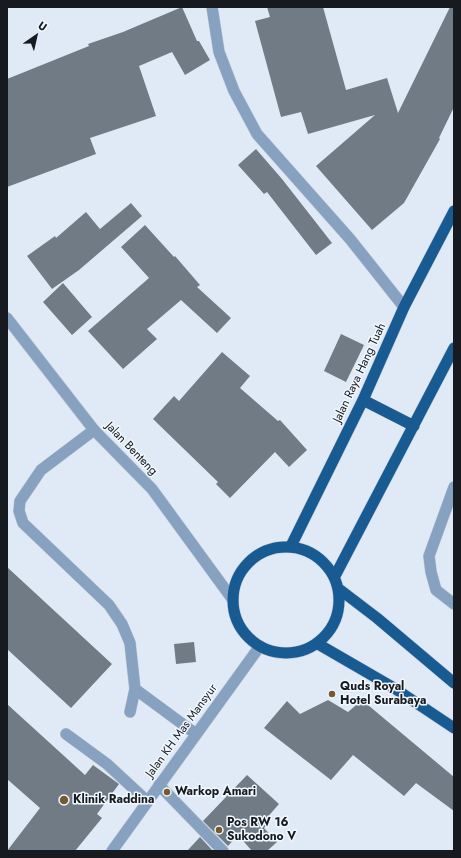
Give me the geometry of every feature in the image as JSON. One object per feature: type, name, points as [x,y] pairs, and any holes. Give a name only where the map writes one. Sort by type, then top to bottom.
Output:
[{"type":"highway","name":"Jalan Raya Hang Tuah","points":[[291,546],[363,400],[404,307],[454,211]]},
{"type":"highway","points":[[335,576],[454,348]]},
{"type":"highway","points":[[363,400],[414,426]]},
{"type":"highway","points":[[291,546],[316,555],[335,576],[339,589],[337,620],[318,644],[289,653],[260,646],[246,635],[236,619],[233,600],[237,578],[250,560],[269,549],[291,546]]},
{"type":"highway","points":[[339,589],[377,618],[454,683]]},
{"type":"highway","points":[[318,644],[394,688],[454,728]]},
{"type":"street","points":[[212,7],[219,52],[234,91],[257,134],[350,239],[404,307]]},
{"type":"street","name":"Jalan Benteng","points":[[7,318],[94,430],[152,489],[233,600]]},
{"type":"street","points":[[94,430],[41,470],[20,501],[19,511],[23,523],[108,605],[122,624],[130,643],[135,689],[130,712]]},
{"type":"street","points":[[454,487],[429,556],[430,572],[436,590],[454,604]]},
{"type":"street","name":"Jalan KH Mas Mansyur","points":[[112,851],[260,646]]},
{"type":"street","points":[[135,689],[196,734]]},
{"type":"street","points":[[66,734],[107,764],[147,801]]},
{"type":"street","points":[[159,785],[223,851]]},
{"type":"building","points":[[182,7],[197,41],[199,41],[210,60],[185,75],[172,52],[139,66],[156,116],[90,138],[96,154],[7,187],[7,79],[89,46],[88,44],[123,32]]},
{"type":"building","points":[[267,7],[323,7],[346,90],[387,78],[398,113],[450,7],[454,7],[454,107],[439,138],[440,139],[404,203],[372,230],[316,166],[375,115],[308,134],[301,112],[281,117],[255,21],[270,17]]},
{"type":"building","points":[[256,149],[282,179],[332,243],[316,255],[267,192],[264,194],[238,165]]},
{"type":"building","points":[[131,203],[142,216],[79,270],[52,289],[27,256],[55,236],[56,238],[86,212],[100,229]]},
{"type":"building","points":[[145,225],[200,285],[197,287],[231,318],[217,333],[181,300],[147,329],[157,339],[123,369],[88,331],[149,278],[121,247]]},
{"type":"building","points":[[63,283],[92,317],[72,335],[43,302]]},
{"type":"building","points":[[341,334],[364,345],[346,382],[324,371]]},
{"type":"building","points":[[222,352],[250,376],[240,388],[278,421],[280,420],[307,450],[289,467],[275,452],[230,498],[216,484],[218,482],[153,419],[174,396],[179,401]]},
{"type":"building","points":[[7,567],[112,664],[71,708],[7,649]]},
{"type":"building","points":[[194,642],[196,662],[176,664],[174,644]]},
{"type":"building","points":[[328,700],[348,712],[362,700],[454,777],[454,811],[416,783],[404,796],[353,755],[331,780],[264,728],[287,701],[300,714]]},
{"type":"building","points":[[7,704],[85,775],[93,765],[119,784],[97,814],[102,818],[75,851],[7,851],[40,808],[7,779]]},
{"type":"building","points":[[247,775],[279,804],[265,820],[268,823],[264,828],[277,842],[267,851],[252,851],[238,835],[228,846],[203,821]]},
{"type":"building","points":[[200,837],[213,851],[187,851]]},
{"type":"place","name":"Quds Royal Hotel Surabaya","points":[[332,694]]},
{"type":"place","name":"Warkop Amari","points":[[167,792]]},
{"type":"place","name":"Klinik Raddina","points":[[64,800]]},
{"type":"place","name":"Pos RW 16 Sukodono V","points":[[219,830]]}]
